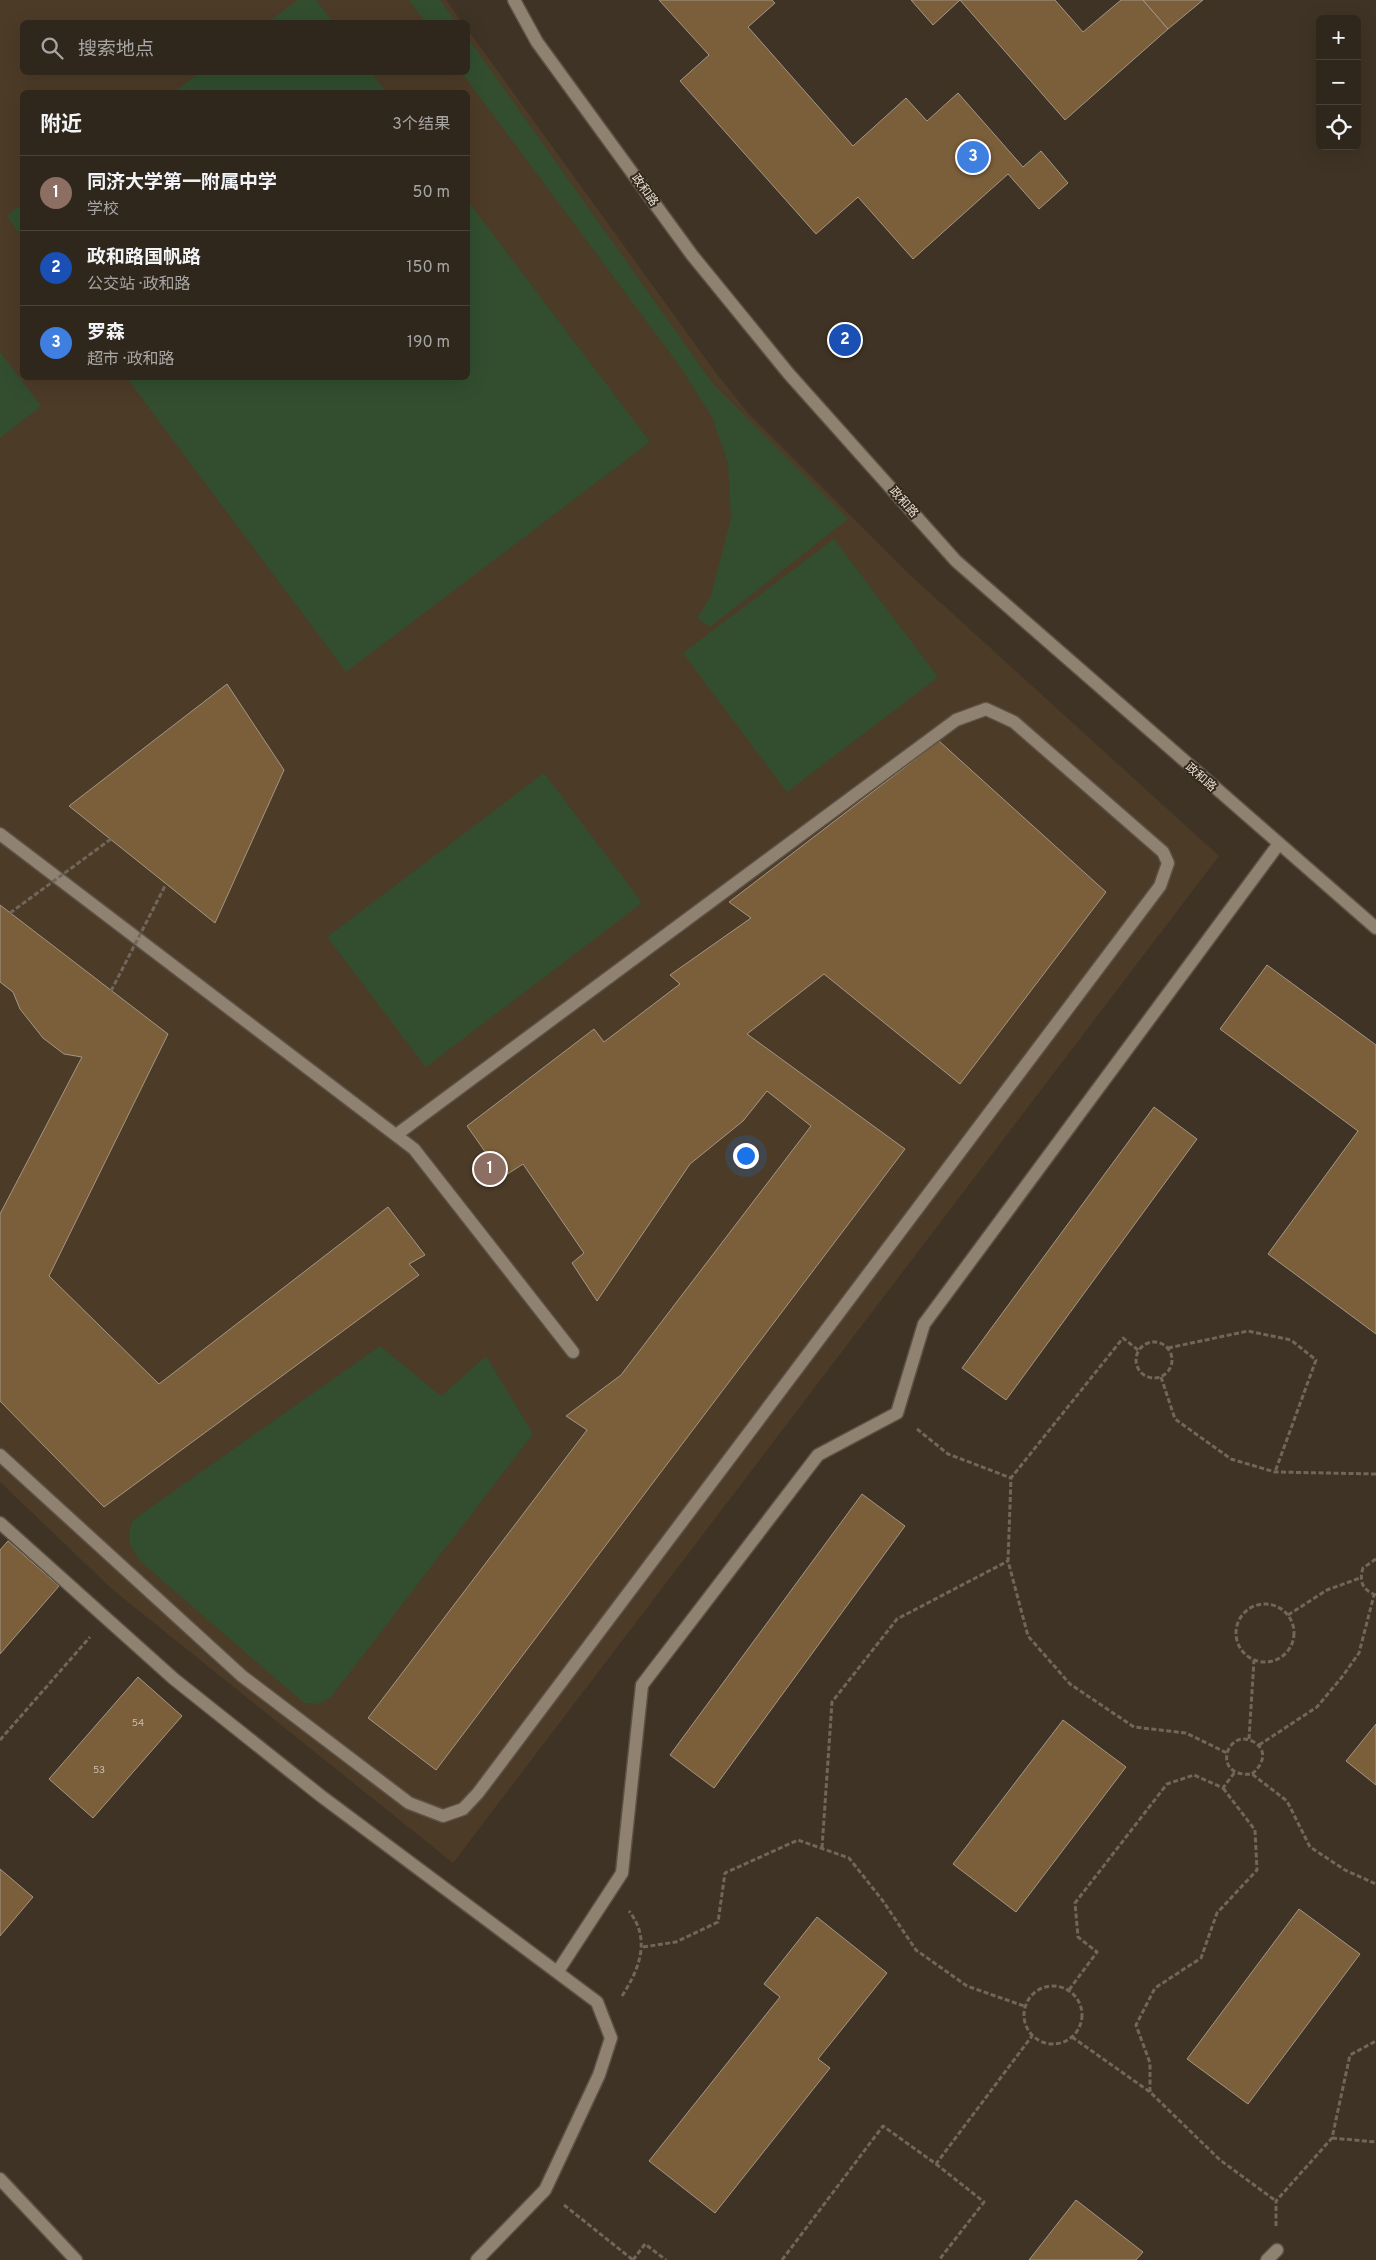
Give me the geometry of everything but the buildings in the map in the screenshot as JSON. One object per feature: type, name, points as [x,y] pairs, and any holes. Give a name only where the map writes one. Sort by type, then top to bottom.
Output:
[{"type":"street","name":"政和路","points":[[514,0],[537,42],[692,255],[789,374],[956,561],[1278,845],[1376,928]]},
{"type":"street","points":[[0,1455],[90,1540],[250,1682],[410,1803],[443,1816],[463,1809],[478,1793],[1160,886],[1168,863],[1163,852],[1014,722],[986,709],[956,720],[396,1135]]},
{"type":"street","points":[[0,834],[414,1149],[573,1352]]},
{"type":"street","points":[[558,1971],[622,1873],[642,1685],[818,1455],[896,1413],[924,1324],[1278,845]]},
{"type":"street","points":[[0,1523],[174,1679],[321,1796],[558,1971],[597,2002],[611,2038],[599,2075],[546,2190],[477,2260]]},
{"type":"street","points":[[0,2179],[76,2260]]},
{"type":"street","points":[[1267,2260],[1277,2250]]},
{"type":"path","points":[[10,913],[111,839]]},
{"type":"path","points":[[111,991],[166,884]]},
{"type":"path","points":[[1168,1348],[1248,1331],[1291,1340],[1316,1360],[1275,1472]]},
{"type":"path","points":[[1138,1350],[1123,1338],[1011,1478],[1008,1561],[1028,1636],[1070,1684],[1134,1727],[1186,1733],[1227,1753]]},
{"type":"path","points":[[1148,1342],[1158,1342],[1168,1348],[1172,1358],[1170,1369],[1161,1377],[1150,1378],[1140,1372],[1135,1361],[1138,1350],[1148,1342]]},
{"type":"path","points":[[1161,1377],[1175,1419],[1231,1459],[1275,1472],[1376,1474]]},
{"type":"path","points":[[896,1413],[948,1454],[1011,1478]]},
{"type":"path","points":[[1258,1745],[1317,1707],[1359,1654],[1375,1595],[1364,1589],[1360,1578],[1363,1568],[1376,1559]]},
{"type":"path","points":[[822,1848],[832,1702],[897,1619],[1008,1561]]},
{"type":"path","points":[[1288,1615],[1327,1590],[1360,1578]]},
{"type":"path","points":[[1265,1604],[1281,1608],[1288,1615],[1293,1625],[1294,1636],[1291,1646],[1284,1655],[1275,1660],[1264,1662],[1254,1660],[1244,1654],[1238,1646],[1235,1635],[1236,1624],[1241,1614],[1250,1607],[1265,1604]]},
{"type":"path","points":[[0,1740],[107,1618]]},
{"type":"path","points":[[1249,1739],[1254,1660]]},
{"type":"path","points":[[1239,1739],[1249,1739],[1258,1745],[1263,1755],[1261,1767],[1252,1774],[1240,1776],[1231,1770],[1226,1759],[1227,1753],[1229,1747],[1239,1739]]},
{"type":"path","points":[[1223,1788],[1235,1772]]},
{"type":"path","points":[[1069,1990],[1097,1952],[1078,1937],[1075,1903],[1167,1784],[1194,1774],[1223,1788],[1255,1830],[1257,1870],[1217,1913],[1201,1958],[1155,1988],[1136,2025],[1150,2063],[1150,2092]]},
{"type":"path","points":[[1252,1774],[1287,1801],[1310,1847],[1345,1870],[1376,1884]]},
{"type":"path","points":[[643,1947],[676,1942],[718,1922],[725,1873],[798,1840],[849,1858],[883,1901],[916,1950],[967,1986],[1024,2006]]},
{"type":"path","points":[[602,2016],[622,1996],[635,1975],[643,1947],[637,1921],[610,1892]]},
{"type":"path","points":[[1053,1986],[1069,1990],[1081,2007],[1082,2018],[1079,2028],[1072,2037],[1063,2042],[1052,2044],[1041,2042],[1032,2036],[1026,2028],[1024,2006],[1029,1996],[1038,1989],[1053,1986]]},
{"type":"path","points":[[936,2164],[1032,2036]]},
{"type":"path","points":[[1072,2037],[1150,2092],[1220,2160],[1276,2202],[1332,2138],[1350,2054],[1376,2041]]},
{"type":"path","points":[[782,2260],[884,2126],[984,2202],[939,2260]]},
{"type":"path","points":[[1332,2138],[1376,2142]]},
{"type":"path","points":[[546,2190],[633,2260],[645,2244],[666,2260]]},
{"type":"shaded area","points":[[0,0],[446,0],[461,20],[20,20],[20,75],[470,75],[470,33],[716,373],[748,413],[908,573],[1219,856],[453,1863],[113,1590],[0,1482]]},
{"type":"green space","points":[[298,0],[316,0],[331,20],[271,20]]},
{"type":"green space","points":[[409,0],[440,0],[455,20],[424,20]]},
{"type":"green space","points":[[470,41],[713,384],[848,519],[710,627],[697,618],[711,596],[731,518],[728,463],[712,417],[679,365],[463,75],[470,75]]},
{"type":"green space","points":[[197,75],[373,75],[384,90],[176,90]]},
{"type":"green space","points":[[470,204],[650,442],[346,672],[128,380],[470,380]]},
{"type":"green space","points":[[20,206],[20,234],[7,216]]},
{"type":"green space","points":[[0,352],[41,406],[0,438]]},
{"type":"green space","points":[[834,539],[938,677],[787,792],[683,653]]},
{"type":"green space","points":[[544,773],[642,903],[426,1067],[327,937]]},
{"type":"green space","points":[[380,1346],[441,1396],[486,1356],[533,1434],[331,1697],[319,1704],[304,1703],[140,1561],[129,1542],[129,1532],[133,1520]]},
{"type":"place","name":"罗森","points":[[973,157]]},
{"type":"place","name":"政和路国帆路","points":[[845,340]]},
{"type":"place","name":"同济大学第一附属中学","points":[[490,1169]]}]
